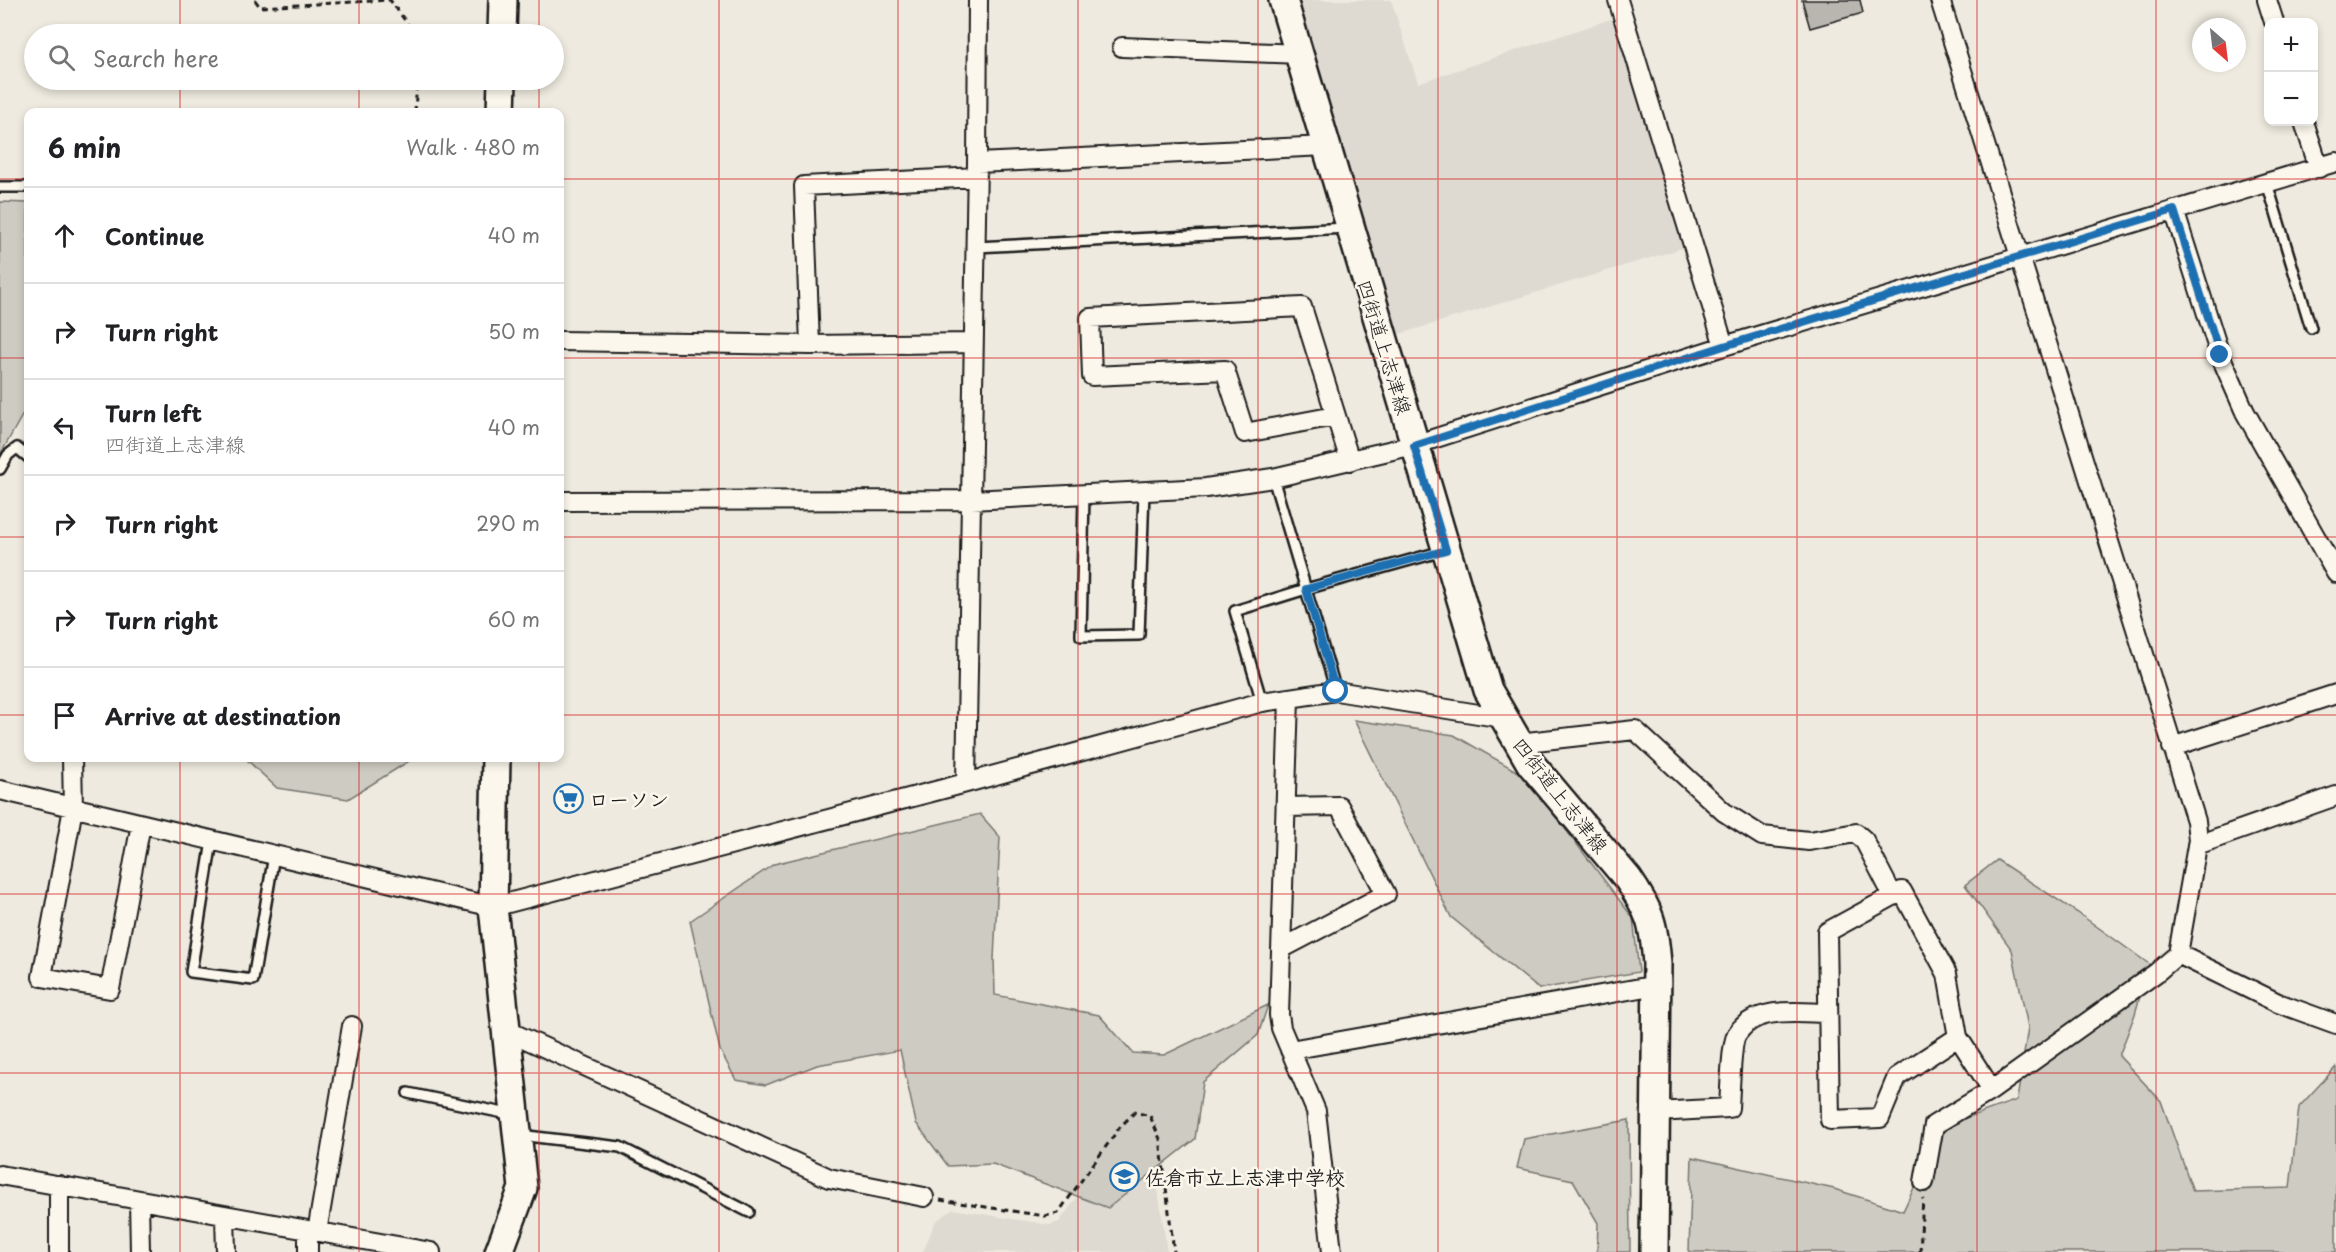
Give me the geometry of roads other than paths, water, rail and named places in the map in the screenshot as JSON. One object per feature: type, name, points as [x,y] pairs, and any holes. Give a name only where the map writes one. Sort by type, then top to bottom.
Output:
[{"type":"main road","points":[[502,24],[503,0]]},
{"type":"main road","name":"四街道上志津線","points":[[1283,0],[1488,690],[1531,764],[1628,879],[1642,899],[1654,926],[1657,985],[1654,1252]]},
{"type":"main road","points":[[501,108],[502,90]]},
{"type":"main road","points":[[495,762],[494,907],[523,1188],[499,1252]]},
{"type":"street","points":[[966,783],[978,0]]},
{"type":"street","points":[[1618,0],[1724,346]]},
{"type":"street","points":[[1924,1182],[1934,1125],[1992,1090],[2156,973],[2178,954],[2197,845],[2196,821],[1940,0]]},
{"type":"street","points":[[2268,0],[2273,18]]},
{"type":"street","points":[[1122,47],[1300,54]]},
{"type":"street","points":[[564,501],[971,500],[1206,488],[1273,478],[1414,446],[1724,346],[2327,165],[2306,126]]},
{"type":"street","points":[[810,345],[804,186],[977,170],[1326,146]]},
{"type":"street","points":[[2174,210],[2220,355],[2241,403],[2336,573]]},
{"type":"street","points":[[1335,416],[1245,433],[1225,370],[1092,376],[1090,318],[1302,307],[1350,461]]},
{"type":"street","points":[[564,341],[810,345],[974,343]]},
{"type":"street","points":[[0,790],[494,907],[966,783],[1262,702],[1336,691],[1503,718]]},
{"type":"street","points":[[2172,747],[2336,694]]},
{"type":"street","points":[[1289,698],[1279,1015],[1281,1028],[1316,1112],[1332,1252]]},
{"type":"street","points":[[1517,742],[1635,730],[1724,812],[1762,836],[1809,841],[1856,833],[1864,840],[1893,896]]},
{"type":"street","points":[[72,762],[73,808],[42,977],[110,989],[141,824]]},
{"type":"street","points":[[2197,845],[2336,796]]},
{"type":"street","points":[[1281,949],[1386,894],[1339,806],[1286,807]]},
{"type":"street","points":[[1958,1037],[1897,1077],[1880,1118],[1830,1120],[1827,932],[1902,891],[1947,974],[1958,1037],[1992,1090]]},
{"type":"street","points":[[2178,954],[2278,1003],[2336,1024]]},
{"type":"street","points":[[1290,1050],[1657,985]]},
{"type":"street","points":[[1656,1112],[1729,1108],[1736,1035],[1748,1022],[1767,1014],[1828,1013]]},
{"type":"street","points":[[308,1252],[352,1026]]},
{"type":"street","points":[[506,1030],[829,1178],[924,1197]]},
{"type":"street","points":[[0,1175],[313,1231],[387,1248],[431,1252]]},
{"type":"street","points":[[59,1185],[59,1252]]},
{"type":"street","points":[[140,1200],[140,1252]]},
{"type":"street","points":[[225,1215],[226,1252]]},
{"type":"lane","points":[[2267,183],[2311,328]]},
{"type":"lane","points":[[0,187],[24,187]]},
{"type":"lane","points":[[976,247],[1349,228]]},
{"type":"lane","points":[[0,470],[8,455],[16,448],[24,454]]},
{"type":"lane","points":[[1273,478],[1336,691]]},
{"type":"lane","points":[[1084,494],[1081,636],[1139,635],[1144,491]]},
{"type":"lane","points":[[1262,702],[1235,611],[1446,550]]},
{"type":"lane","points":[[212,841],[191,972],[253,980],[274,855]]},
{"type":"lane","points":[[408,1093],[517,1125],[620,1147],[749,1212]]},
{"type":"place","name":"ローソン","points":[[568,799]]},
{"type":"place","name":"佐倉市立上志津中学校","points":[[1124,1177]]}]
